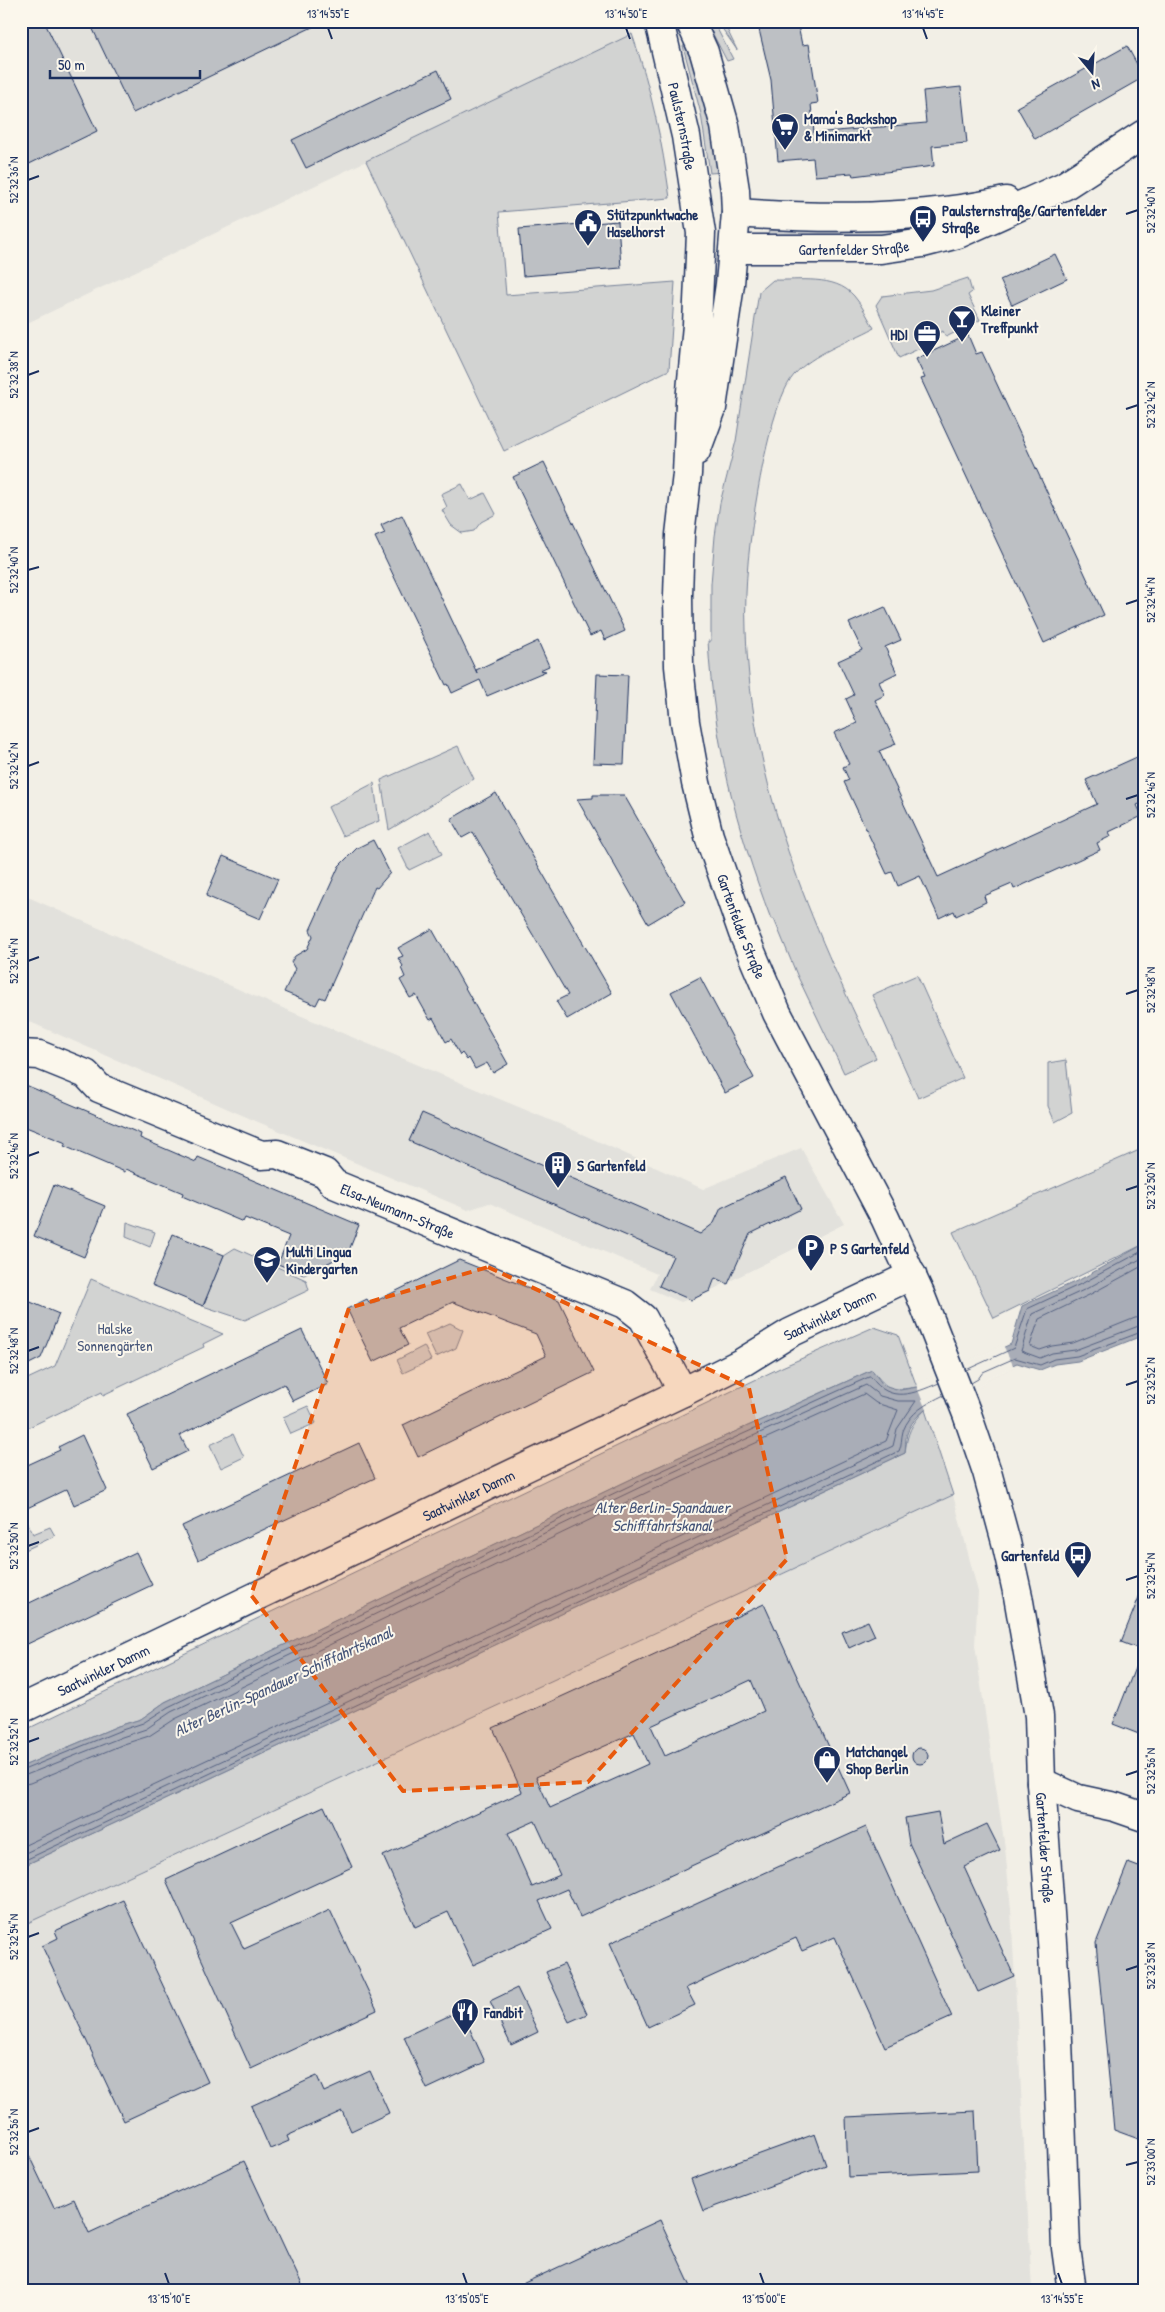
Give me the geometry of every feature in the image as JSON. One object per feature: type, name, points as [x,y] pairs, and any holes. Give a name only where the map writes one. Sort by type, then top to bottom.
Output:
[{"type":"main road","name":"Paulsternstraße","points":[[659,21],[687,141],[701,233]]},
{"type":"main road","points":[[690,21],[704,52],[725,126],[735,190],[736,213],[701,233]]},
{"type":"main road","name":"Gartenfelder Straße","points":[[1072,2291],[1066,2248],[1057,2015],[1041,1782],[1038,1708],[1018,1596],[995,1500],[968,1414],[940,1342],[912,1275],[876,1201],[777,1013],[727,891],[696,784],[684,722],[679,666],[679,570],[687,474],[701,233],[734,249],[880,249],[923,243],[958,234],[1054,191],[1097,166],[1144,134]]},
{"type":"main road","name":"Gartenfelder Straße","points":[[687,474],[712,408],[734,249],[736,213],[826,216],[931,212],[997,203],[1054,191]]},
{"type":"main road","name":"Elsa-Neumann-Straße","points":[[21,1054],[39,1055],[86,1074],[99,1088],[261,1155],[277,1154],[325,1173],[334,1184],[624,1304],[643,1318],[683,1392]]},
{"type":"main road","name":"Saatwinkler Damm","points":[[21,1709],[683,1392],[743,1362],[790,1333],[912,1275]]},
{"type":"main road","points":[[1041,1782],[1078,1799],[1115,1807],[1144,1818]]},
{"type":"highlighted area","points":[[488,1267],[749,1388],[787,1559],[588,1782],[403,1791],[251,1595],[349,1308]]},
{"type":"shaded area","points":[[21,21],[626,21],[632,34],[21,326]]},
{"type":"shaded area","points":[[21,894],[254,996],[571,1129],[703,1189],[801,1148],[844,1224],[710,1291],[681,1302],[650,1289],[657,1274],[489,1203],[468,1210],[251,1119],[21,1018]]},
{"type":"shaded area","points":[[953,1495],[978,1592],[975,1645],[1005,1848],[1011,1909],[1032,2291],[21,2291],[21,1923],[126,1878]]},
{"type":"green space","points":[[706,21],[713,21],[733,59],[727,61]]},
{"type":"green space","points":[[717,21],[723,21],[737,50]]},
{"type":"green space","points":[[632,34],[645,74],[655,115],[670,198],[499,212],[506,295],[675,282],[669,370],[504,451],[366,161]]},
{"type":"green space","points":[[690,44],[723,172],[710,173],[701,114],[683,46]]},
{"type":"green space","points":[[937,224],[916,236],[767,241],[769,230],[869,229]]},
{"type":"green space","points":[[968,278],[972,292],[968,295],[980,320],[946,337],[943,331],[929,337],[931,343],[899,358],[876,305],[882,296],[931,290]]},
{"type":"green space","points":[[773,280],[816,280],[837,284],[854,296],[874,328],[832,348],[811,361],[794,375],[787,385],[771,430],[760,478],[750,542],[746,596],[746,631],[750,688],[759,744],[772,798],[807,904],[876,1058],[844,1073],[797,975],[774,919],[771,919],[758,884],[728,783],[715,714],[711,678],[708,641],[711,641],[711,584],[720,503],[736,441],[759,292]]},
{"type":"green space","points":[[462,484],[470,500],[485,493],[496,514],[481,522],[474,531],[462,533],[451,525],[442,510],[447,507],[441,494]]},
{"type":"green space","points":[[458,746],[474,779],[389,830],[381,780]]},
{"type":"green space","points":[[374,783],[379,821],[342,836],[328,807]]},
{"type":"green space","points":[[430,831],[442,854],[409,870],[398,848]]},
{"type":"green space","points":[[917,975],[963,1078],[918,1098],[872,995]]},
{"type":"green space","points":[[1066,1060],[1072,1113],[1055,1122],[1048,1106],[1048,1063]]},
{"type":"green space","points":[[1144,1148],[1144,1244],[994,1318],[953,1232]]},
{"type":"green space","points":[[127,1222],[155,1232],[150,1247],[126,1237]]},
{"type":"green space","name":"Multi Lingua Kindergarten","points":[[235,1248],[306,1280],[309,1290],[245,1320],[203,1306],[224,1255]]},
{"type":"green space","name":"Halske Sonnengärten","points":[[91,1279],[223,1334],[203,1344],[204,1347],[103,1395],[102,1392],[21,1431],[21,1382],[55,1366]]},
{"type":"green space","points":[[450,1323],[463,1330],[456,1348],[436,1357],[425,1334]]},
{"type":"green space","points":[[874,1327],[898,1335],[917,1387],[891,1388],[882,1382],[872,1370],[646,1472],[165,1702],[141,1719],[118,1726],[21,1767],[21,1732],[782,1367]]},
{"type":"green space","points":[[424,1346],[431,1360],[403,1373],[397,1360]]},
{"type":"green space","points":[[308,1406],[316,1423],[291,1434],[283,1417]]},
{"type":"green space","points":[[925,1410],[953,1495],[21,1926],[21,1867],[905,1453],[910,1430]]},
{"type":"green space","points":[[233,1434],[244,1457],[221,1468],[210,1445]]},
{"type":"green space","points":[[27,1521],[33,1534],[50,1527],[55,1536],[21,1552],[21,1524]]},
{"type":"water","name":"Alter Berlin-Spandauer Schifffahrtskanal","points":[[1144,1244],[1144,1335],[1078,1361],[1055,1364],[1040,1370],[1017,1363],[985,1377],[983,1383],[939,1401],[919,1415],[907,1434],[905,1453],[21,1867],[21,1767],[118,1726],[141,1719],[165,1702],[646,1472],[872,1370],[883,1385],[900,1390],[917,1387],[1011,1344],[1022,1306],[1081,1279]]},
{"type":"pier","points":[[1003,1345],[1014,1367],[987,1379],[984,1385],[927,1412],[916,1385]]},
{"type":"building","points":[[21,21],[44,21],[97,131],[21,168]]},
{"type":"building","points":[[89,21],[325,21],[133,113]]},
{"type":"building","points":[[757,21],[797,21],[802,45],[809,44],[818,103],[811,104],[814,133],[926,123],[923,91],[961,87],[967,143],[932,146],[934,166],[853,176],[852,173],[815,176],[813,158],[778,161],[771,80]]},
{"type":"building","points":[[1127,46],[1144,77],[1035,139],[1017,107]]},
{"type":"building","points":[[438,70],[451,99],[306,168],[292,140]]},
{"type":"building","points":[[618,221],[621,268],[523,276],[519,229]]},
{"type":"building","points":[[1055,254],[1067,279],[1012,305],[1000,280]]},
{"type":"building","points":[[968,335],[976,354],[982,352],[1104,615],[1044,643],[921,379],[925,378],[916,359]]},
{"type":"building","points":[[544,462],[625,631],[605,640],[601,631],[590,636],[513,477]]},
{"type":"building","points":[[402,515],[477,673],[476,670],[538,641],[549,666],[540,670],[546,671],[487,696],[480,680],[452,693],[448,684],[446,685],[375,537],[385,533],[381,525]]},
{"type":"building","points":[[885,607],[901,640],[885,647],[897,673],[879,682],[885,695],[875,700],[896,744],[879,751],[938,877],[1097,804],[1086,780],[1137,757],[1144,771],[1144,802],[1137,805],[1142,816],[1109,832],[1111,836],[1097,843],[1100,850],[1014,889],[1012,884],[984,896],[986,902],[956,916],[954,911],[939,918],[920,876],[898,886],[892,872],[887,874],[844,782],[849,780],[843,767],[849,764],[834,733],[857,723],[846,699],[854,695],[838,661],[862,650],[849,623]]},
{"type":"building","points":[[597,674],[628,675],[624,764],[593,763]]},
{"type":"building","points":[[496,793],[612,993],[567,1019],[556,1001],[568,995],[473,832],[462,838],[451,819]]},
{"type":"building","points":[[593,795],[624,795],[685,902],[648,924],[577,799],[593,798]]},
{"type":"building","points":[[373,840],[390,873],[377,888],[375,887],[325,999],[320,997],[316,1005],[284,992],[295,969],[291,962],[295,956],[307,949],[313,936],[310,930],[339,866],[357,848]]},
{"type":"building","points":[[223,856],[278,879],[260,919],[206,896]]},
{"type":"building","points":[[432,929],[508,1064],[493,1073],[487,1063],[475,1069],[469,1058],[467,1060],[462,1053],[460,1055],[451,1039],[446,1042],[433,1018],[430,1020],[416,995],[410,998],[400,980],[405,977],[401,968],[403,966],[398,958],[403,956],[398,948]]},
{"type":"building","points":[[700,977],[754,1078],[725,1093],[671,992]]},
{"type":"building","points":[[21,1083],[141,1134],[140,1138],[196,1162],[198,1157],[359,1225],[348,1253],[304,1275],[278,1264],[289,1236],[245,1218],[243,1222],[182,1196],[183,1193],[126,1169],[125,1172],[64,1146],[66,1143],[21,1125]]},
{"type":"building","name":"S Gartenfeld","points":[[422,1113],[700,1234],[714,1223],[721,1208],[786,1177],[801,1209],[750,1234],[728,1284],[715,1278],[710,1291],[691,1300],[659,1286],[673,1256],[409,1141]]},
{"type":"building","points":[[54,1185],[105,1206],[84,1257],[34,1236]]},
{"type":"building","points":[[173,1234],[224,1255],[203,1306],[152,1285]]},
{"type":"building","points":[[459,1260],[559,1300],[594,1372],[418,1457],[403,1425],[546,1356],[536,1334],[453,1302],[399,1328],[408,1345],[373,1362],[347,1309],[367,1299],[370,1304]]},
{"type":"building","points":[[21,1298],[59,1314],[41,1358],[21,1368]]},
{"type":"building","points":[[302,1330],[328,1384],[293,1401],[284,1384],[180,1435],[188,1451],[153,1468],[127,1414]]},
{"type":"building","points":[[82,1435],[107,1490],[74,1505],[67,1489],[21,1511],[21,1468],[60,1450],[58,1447]]},
{"type":"building","points":[[359,1443],[375,1478],[198,1560],[182,1526]]},
{"type":"building","points":[[136,1552],[152,1585],[21,1647],[21,1607]]},
{"type":"building","points":[[1143,1587],[1144,1736],[1113,1724],[1142,1650],[1121,1642]]},
{"type":"building","points":[[764,1604],[850,1793],[580,1917],[567,1889],[539,1901],[552,1929],[473,1965],[448,1912],[415,1927],[383,1856],[522,1792],[493,1728]],"holes":[[[751,1680],[764,1711],[665,1756],[651,1726]],[[634,1733],[648,1764],[550,1808],[536,1777]],[[535,1821],[560,1875],[532,1887],[508,1833]]]},
{"type":"building","points":[[868,1621],[875,1636],[849,1648],[842,1632]]},
{"type":"building","points":[[917,1748],[923,1748],[928,1753],[926,1762],[917,1764],[912,1759],[912,1753]]},
{"type":"building","points":[[324,1806],[352,1867],[231,1923],[244,1949],[330,1910],[377,2010],[251,2069],[166,1880]]},
{"type":"building","points":[[938,1812],[944,1844],[987,1824],[1000,1850],[964,1867],[1014,1976],[978,1992],[909,1843],[905,1818]]},
{"type":"building","points":[[866,1827],[952,2017],[885,2047],[835,1937],[802,1951],[796,1938],[686,1988],[695,2005],[648,2027],[610,1943]]},
{"type":"building","points":[[1128,1863],[1144,1869],[1144,2141],[1114,2130],[1096,1943]]},
{"type":"building","points":[[123,1900],[208,2082],[124,2121],[42,1946],[58,1938],[55,1931]]},
{"type":"building","points":[[564,1964],[587,2014],[569,2022],[546,1972]]},
{"type":"building","points":[[517,1988],[538,2032],[511,2045],[490,2001]]},
{"type":"building","points":[[461,2010],[485,2062],[427,2089],[404,2037]]},
{"type":"building","points":[[370,2071],[389,2113],[351,2131],[342,2111],[287,2136],[289,2141],[270,2149],[251,2106],[317,2076],[324,2092]]},
{"type":"building","points":[[975,2111],[978,2171],[848,2177],[846,2117]]},
{"type":"building","points":[[815,2134],[826,2165],[703,2211],[691,2179]]},
{"type":"building","points":[[21,2139],[54,2208],[74,2199],[89,2233],[244,2161],[305,2291],[21,2291]]},
{"type":"building","points":[[660,2220],[693,2291],[507,2291]]},
{"type":"place","name":"Mama's Backshop & Minimarkt","points":[[785,151]]},
{"type":"place","name":"Paulsternstraße/Gartenfelder Straße","points":[[923,243]]},
{"type":"place","name":"Stützpunktwache Haselhorst","points":[[588,247]]},
{"type":"place","name":"Kleiner Treffpunkt","points":[[962,343]]},
{"type":"place","name":"HDI","points":[[927,358]]},
{"type":"place","name":"S Gartenfeld","points":[[558,1189]]},
{"type":"place","name":"P S Gartenfeld","points":[[811,1272]]},
{"type":"place","name":"Multi Lingua Kindergarten","points":[[267,1284]]},
{"type":"place","name":"Gartenfeld","points":[[1078,1579]]},
{"type":"place","name":"Matchangel Shop Berlin","points":[[827,1784]]},
{"type":"place","name":"Fandbit","points":[[465,2036]]}]
